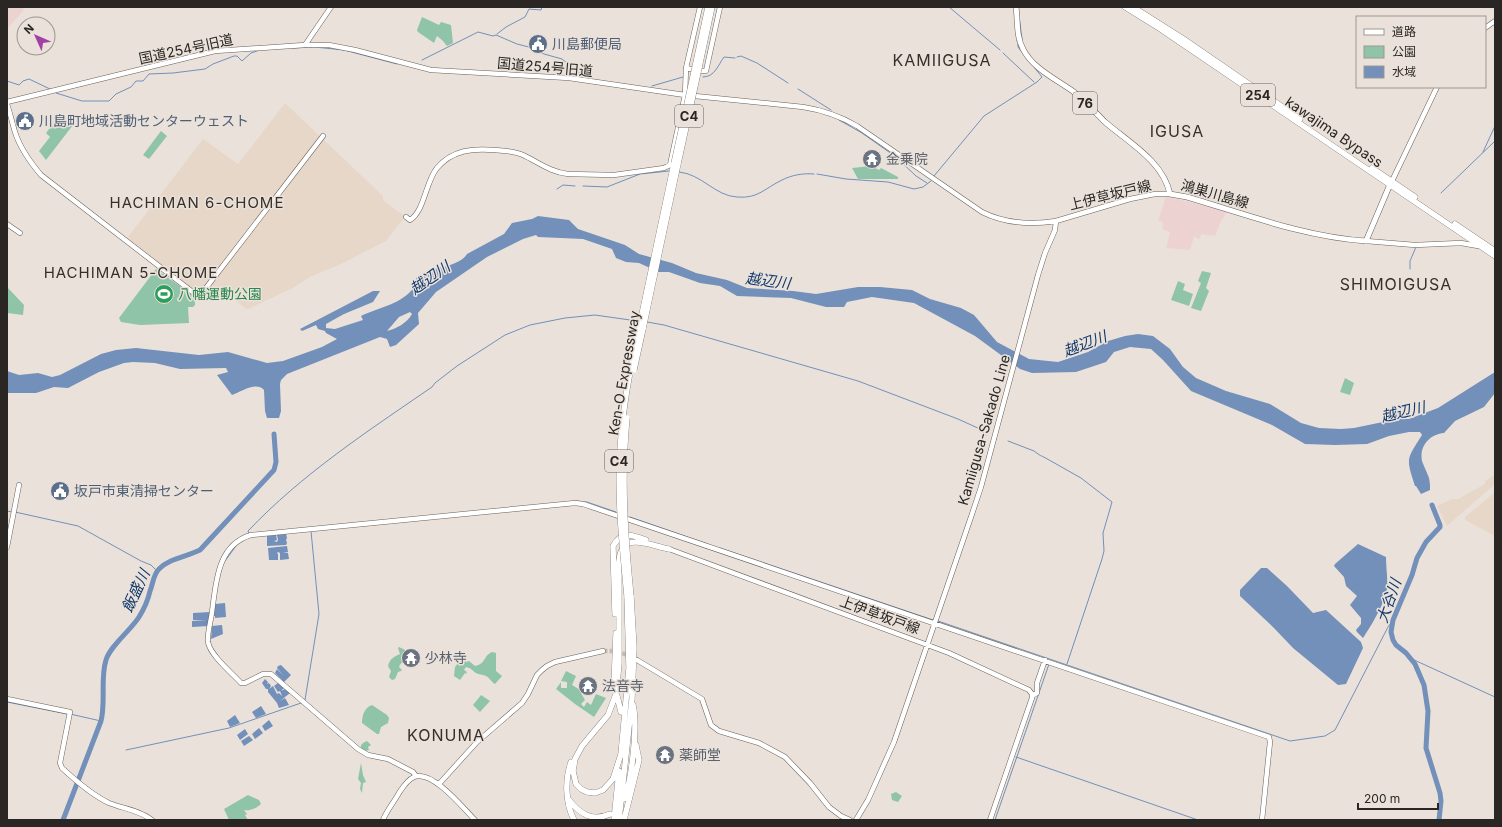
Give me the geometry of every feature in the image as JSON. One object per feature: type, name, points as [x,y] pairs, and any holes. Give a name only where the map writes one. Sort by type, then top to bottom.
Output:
[{"type":"highway","name":"Ken-O Expressway","points":[[707,21],[708,7]]},
{"type":"highway","name":"Ken-O Expressway","points":[[619,820],[632,699],[634,648],[621,528],[619,482],[621,437],[626,393],[634,349],[707,21],[712,7]]},
{"type":"highway","name":"kawajima Bypass","points":[[1125,7],[1495,251]]},
{"type":"highway","name":"kawajima Bypass","points":[[1133,7],[1182,38],[1495,256]]},
{"type":"highway","points":[[574,820],[568,799],[567,777],[573,758],[580,745],[606,714],[613,696],[616,630],[614,546],[616,541],[623,536],[631,535],[669,549]]},
{"type":"highway","points":[[622,751],[613,779],[603,790],[595,793],[587,792],[576,784],[573,771],[575,759],[582,746],[608,715],[616,694],[619,664],[620,554],[625,546],[634,542],[648,543],[669,549]]},
{"type":"highway","name":"Ken-O Expressway","points":[[614,820],[629,668],[629,596]]},
{"type":"highway","points":[[616,694],[621,712]]},
{"type":"highway","points":[[624,799],[628,787],[636,726],[632,699]]},
{"type":"highway","points":[[624,820],[639,760],[636,745]]},
{"type":"highway","points":[[568,799],[579,812],[587,816],[597,818],[610,814]]},
{"type":"main road","name":"鴻巣川島線","points":[[1016,7],[1020,40],[1026,54],[1043,71],[1074,93],[1114,130],[1143,152],[1166,182],[1170,194],[1186,197],[1312,234],[1334,238],[1366,240]]},
{"type":"main road","points":[[1366,240],[1391,183]]},
{"type":"street","points":[[305,45],[331,7]]},
{"type":"street","points":[[406,217],[410,220],[414,217],[430,180],[437,168],[451,156],[466,150],[478,149],[516,153],[545,168],[559,173],[568,174],[614,175],[668,166],[671,161],[686,95],[686,68],[700,7]]},
{"type":"street","points":[[686,68],[701,72],[706,71],[720,7]]},
{"type":"street","points":[[1486,27],[1495,20]]},
{"type":"street","name":"国道254号旧道","points":[[7,103],[215,51],[305,45],[329,45],[355,50],[431,70],[569,78],[686,95],[809,108],[832,114],[857,126],[965,201],[988,215],[1024,223],[1041,223],[1056,220]]},
{"type":"street","points":[[1391,183],[1437,88]]},
{"type":"street","points":[[7,103],[15,132],[22,148],[30,162],[41,175],[199,297],[323,136]]},
{"type":"street","name":"上伊草坂戸線","points":[[1056,220],[1130,199],[1155,194],[1170,194]]},
{"type":"street","name":"Kamiigusa-Sakado Line","points":[[928,645],[981,487],[1034,290],[1042,262],[1055,230],[1056,220]]},
{"type":"street","points":[[7,224],[20,233]]},
{"type":"street","points":[[1366,240],[1416,245],[1461,243],[1482,247]]},
{"type":"street","points":[[7,547],[19,485]]},
{"type":"street","points":[[475,820],[439,784],[429,779],[416,776],[413,772],[388,759],[368,755],[358,749],[271,674],[263,674],[245,683],[241,682],[218,659],[208,643],[217,574],[221,563],[239,540],[251,535],[575,503],[583,504],[1269,737],[1270,742],[1262,820]]},
{"type":"street","name":"上伊草坂戸線","points":[[669,549],[928,645],[894,742],[868,800],[856,820]]},
{"type":"street","points":[[928,645],[1011,680],[1029,690],[1032,696]]},
{"type":"street","points":[[439,784],[477,742],[522,703],[537,675],[542,670],[555,662],[603,651]]},
{"type":"street","points":[[637,660],[702,699],[712,725],[719,731],[761,744],[785,757],[810,783],[829,807],[841,816],[850,820]]},
{"type":"street","points":[[990,820],[1032,696],[1037,693],[1037,683],[1045,660]]},
{"type":"street","points":[[7,699],[70,712],[60,763],[62,768],[82,786],[109,803],[139,812],[150,819]]},
{"type":"street","points":[[383,820],[404,786],[412,777],[416,776]]},
{"type":"shaded area","points":[[7,7],[24,7],[23,11],[19,16],[16,16],[16,19],[8,28]]},
{"type":"shaded area","points":[[285,103],[383,196],[383,200],[404,216],[404,218],[386,241],[341,264],[310,277],[293,288],[248,309],[226,293],[200,296],[128,237],[203,139],[238,164]]},
{"type":"shaded area","points":[[1166,196],[1227,212],[1221,221],[1215,236],[1201,234],[1200,239],[1194,237],[1190,250],[1166,248],[1170,232],[1162,229],[1163,222],[1158,221]]},
{"type":"shaded area","points":[[1495,474],[1495,484],[1447,526],[1437,506],[1452,499],[1458,499],[1485,484],[1485,481]]},
{"type":"shaded area","points":[[1495,492],[1495,536],[1465,520],[1465,517]]},
{"type":"green space","points":[[422,17],[439,25],[441,22],[451,25],[453,43],[447,46],[437,36],[434,43],[418,32],[417,30]]},
{"type":"green space","points":[[60,115],[73,125],[46,160],[39,151],[50,137],[46,133]]},
{"type":"green space","points":[[161,131],[167,136],[149,159],[143,155]]},
{"type":"green space","points":[[871,166],[879,170],[881,168],[898,177],[898,179],[858,179],[852,168]]},
{"type":"green space","name":"八幡運動公園","points":[[156,269],[195,297],[195,305],[193,307],[188,307],[189,323],[140,325],[121,322],[119,318]]},
{"type":"green space","points":[[1202,271],[1211,273],[1206,288],[1209,291],[1201,311],[1191,308],[1201,283],[1198,281]]},
{"type":"green space","points":[[1178,281],[1185,284],[1183,290],[1193,294],[1189,306],[1171,300]]},
{"type":"green space","points":[[7,287],[24,305],[23,315],[7,313]]},
{"type":"green space","points":[[1345,378],[1354,383],[1350,395],[1340,392]]},
{"type":"green space","points":[[399,647],[407,651],[409,649],[412,650],[413,653],[409,659],[401,664],[399,667],[402,670],[398,672],[395,679],[392,680],[389,677],[391,671],[388,666],[391,659],[400,654]]},
{"type":"green space","points":[[492,652],[496,653],[496,671],[502,676],[495,684],[486,676],[477,674],[466,667],[464,670],[467,674],[465,673],[460,680],[454,676],[455,667],[462,658],[466,662],[469,661],[475,666],[481,664]]},
{"type":"green space","points":[[566,671],[576,676],[572,685],[582,691],[581,693],[585,700],[581,704],[584,707],[587,702],[591,705],[596,694],[606,698],[594,717],[556,689],[561,682],[561,688],[567,688],[567,682],[561,681]]},
{"type":"green space","points":[[481,695],[490,701],[480,712],[473,705]]},
{"type":"green space","points":[[372,705],[389,718],[388,723],[381,727],[379,734],[362,723],[364,712],[369,706]]},
{"type":"green space","points":[[367,741],[371,745],[368,747],[369,750],[365,751],[361,749],[361,745]]},
{"type":"green space","points":[[361,763],[366,782],[363,783],[362,793],[360,789],[361,783],[358,779]]},
{"type":"green space","points":[[896,792],[902,796],[898,802],[892,800],[891,794]]},
{"type":"green space","points":[[248,795],[259,800],[261,804],[253,809],[244,810],[247,814],[245,815],[248,820],[229,820],[224,809]]},
{"type":"water","name":"越辺川","points":[[538,216],[569,220],[578,229],[625,245],[639,254],[672,263],[696,273],[727,280],[747,288],[816,294],[858,287],[880,287],[912,290],[930,299],[961,308],[974,315],[997,342],[1029,359],[1058,362],[1088,352],[1108,341],[1125,336],[1138,334],[1153,336],[1170,349],[1183,367],[1196,378],[1226,391],[1270,404],[1301,423],[1319,428],[1354,428],[1395,418],[1409,419],[1438,408],[1495,372],[1495,393],[1484,407],[1455,421],[1444,433],[1430,438],[1424,446],[1422,450],[1422,461],[1429,478],[1430,490],[1421,494],[1415,486],[1409,464],[1410,455],[1422,435],[1420,432],[1409,432],[1389,436],[1367,444],[1305,444],[1272,425],[1191,391],[1151,349],[1130,347],[1114,352],[1106,362],[1076,372],[1032,373],[1020,369],[975,336],[914,303],[872,297],[847,302],[844,307],[826,307],[791,298],[737,296],[720,286],[700,283],[669,272],[659,272],[639,263],[626,262],[616,258],[612,249],[583,239],[538,237],[536,235],[523,239],[487,257],[436,292],[418,313],[419,324],[396,345],[390,347],[387,339],[380,337],[287,374],[281,380],[280,384],[281,411],[279,418],[267,418],[265,411],[264,390],[261,388],[253,387],[232,395],[217,375],[228,372],[226,368],[180,369],[155,363],[124,363],[99,372],[68,388],[54,387],[36,393],[7,393],[7,371],[19,375],[38,373],[52,377],[60,375],[101,354],[116,350],[136,348],[199,355],[228,352],[267,363],[283,361],[322,347],[337,339],[325,331],[318,329],[316,325],[302,331],[300,329],[373,291],[380,291],[373,302],[344,314],[326,324],[326,328],[335,329],[363,320],[361,316],[394,303],[406,296],[412,290],[417,277],[460,261],[467,254],[504,234],[512,223],[532,219]],"holes":[[[410,312],[412,314],[401,325],[387,331],[399,317]]]},
{"type":"water","points":[[286,534],[286,545],[267,546],[267,536],[276,535],[277,540],[274,541],[277,542],[278,540],[277,535]]},
{"type":"water","points":[[1358,544],[1386,557],[1386,595],[1374,621],[1363,638],[1356,630],[1361,624],[1361,618],[1350,605],[1357,596],[1346,586],[1344,577],[1334,566]]},
{"type":"water","points":[[287,546],[288,552],[283,553],[288,553],[289,559],[280,560],[280,553],[278,552],[278,560],[269,560],[268,548]]},
{"type":"water","points":[[1261,568],[1267,568],[1313,613],[1326,610],[1361,642],[1363,648],[1346,684],[1338,685],[1293,648],[1240,596],[1240,590]]},
{"type":"water","points":[[225,603],[226,617],[215,618],[215,616],[213,616],[215,604]]},
{"type":"water","points":[[210,612],[209,626],[192,627],[192,621],[206,620],[193,620],[193,613]]},
{"type":"water","points":[[222,625],[223,634],[211,639],[212,626]]},
{"type":"water","points":[[281,665],[291,675],[284,682],[275,673],[277,669],[283,675],[277,668]]},
{"type":"water","points":[[265,679],[268,682],[267,684],[269,683],[271,686],[269,689],[273,686],[277,694],[279,693],[282,696],[280,691],[278,692],[274,686],[278,683],[284,688],[281,691],[285,689],[290,693],[280,701],[285,698],[289,705],[279,708],[268,692],[268,689],[266,689],[262,683]]},
{"type":"water","points":[[261,706],[266,714],[256,718],[252,712]]},
{"type":"water","points":[[235,715],[240,723],[230,727],[227,721]]},
{"type":"water","points":[[269,720],[273,726],[265,731],[262,726]]},
{"type":"water","points":[[259,728],[263,733],[255,739],[252,734]]},
{"type":"water","points":[[245,729],[248,734],[240,740],[237,735]]},
{"type":"water","points":[[249,736],[253,740],[244,746],[241,741]]},
{"type":"waterway","points":[[497,34],[506,27],[525,17],[529,9],[541,10],[542,7]]},
{"type":"waterway","points":[[949,7],[1000,50]]},
{"type":"waterway","points":[[1020,7],[1018,8],[1022,39]]},
{"type":"waterway","points":[[422,60],[478,32],[493,36],[496,35],[517,44],[533,48],[544,54],[562,59],[583,76]]},
{"type":"waterway","points":[[934,176],[984,116],[1037,82],[1042,77],[1018,47],[1018,44]]},
{"type":"waterway","points":[[293,48],[314,47],[344,50],[397,64]]},
{"type":"waterway","points":[[56,93],[82,101],[109,101],[116,94],[131,87],[136,81],[143,81],[149,74],[205,69],[213,64],[234,56],[237,56],[242,61],[251,53],[260,50]]},
{"type":"waterway","points":[[1003,53],[1034,82]]},
{"type":"waterway","points":[[737,57],[741,56],[757,63],[788,83]]},
{"type":"waterway","points":[[703,77],[713,73],[724,57],[735,58]]},
{"type":"waterway","points":[[652,86],[683,77]]},
{"type":"waterway","points":[[7,81],[19,85],[23,81],[29,79],[52,90]]},
{"type":"waterway","points":[[798,89],[831,110]]},
{"type":"waterway","points":[[839,120],[862,133],[896,157],[916,176],[927,183]]},
{"type":"waterway","points":[[1483,152],[1495,126]]},
{"type":"waterway","points":[[1441,193],[1495,141]]},
{"type":"waterway","points":[[583,186],[607,187],[640,174],[669,171]]},
{"type":"waterway","points":[[679,172],[695,177],[722,193],[737,197],[756,195],[776,183],[790,177],[802,174],[814,174]]},
{"type":"waterway","points":[[817,174],[846,179],[888,182],[914,189],[923,187],[931,181]]},
{"type":"waterway","points":[[557,189],[563,185],[575,186]]},
{"type":"waterway","points":[[1410,269],[1410,261],[1416,247]]},
{"type":"waterway","points":[[249,534],[248,531],[269,510],[336,454],[432,387],[457,366],[505,335],[530,325],[565,318],[595,315],[637,321]]},
{"type":"waterway","points":[[647,322],[664,325],[858,381],[958,419],[980,429],[986,435]]},
{"type":"waterway","name":"飯盛川","points":[[63,820],[101,721],[103,706],[103,675],[108,655],[141,614],[157,571],[168,562],[200,550],[274,470],[276,462],[274,434]]},
{"type":"waterway","points":[[1008,441],[1034,451],[1041,456]]},
{"type":"waterway","points":[[1042,456],[1081,478],[1112,502],[1103,533],[1104,551],[1102,559],[1067,664]]},
{"type":"waterway","points":[[576,501],[587,502],[616,512]]},
{"type":"waterway","name":"大谷川","points":[[1432,505],[1440,527],[1426,542],[1417,558],[1412,575],[1393,620],[1391,632],[1396,645],[1406,653],[1415,664],[1424,685],[1428,711],[1426,748],[1440,793],[1441,801],[1439,820]]},
{"type":"waterway","points":[[7,511],[12,512]]},
{"type":"waterway","points":[[15,512],[78,526],[151,565],[157,571]]},
{"type":"waterway","points":[[630,517],[708,544]]},
{"type":"waterway","points":[[305,700],[319,614],[311,531]]},
{"type":"waterway","points":[[225,561],[236,546]]},
{"type":"waterway","points":[[720,548],[933,620]]},
{"type":"waterway","points":[[938,621],[1290,741],[1325,736],[1335,730],[1393,620]]},
{"type":"waterway","points":[[1412,659],[1495,697]]},
{"type":"waterway","points":[[995,820],[1049,664]]},
{"type":"waterway","points":[[7,702],[67,714]]},
{"type":"waterway","points":[[126,750],[229,728],[301,703]]},
{"type":"waterway","points":[[70,714],[101,721]]},
{"type":"waterway","points":[[1016,757],[1198,820]]},
{"type":"tunnel","points":[[603,651],[616,651],[630,656]]},
{"type":"place","name":"川島郵便局","points":[[538,44]]},
{"type":"place","name":"川島町地域活動センターウェスト","points":[[25,121]]},
{"type":"place","name":"金乗院","points":[[872,159]]},
{"type":"place","name":"八幡運動公園","points":[[164,294]]},
{"type":"place","name":"坂戸市東清掃センター","points":[[60,491]]},
{"type":"place","name":"少林寺","points":[[411,658]]},
{"type":"place","name":"法音寺","points":[[588,686]]},
{"type":"place","name":"薬師堂","points":[[665,755]]},
{"type":"district","name":"KAMIIGUSA","points":[[942,60]]},
{"type":"district","name":"IGUSA","points":[[1177,131]]},
{"type":"district","name":"HACHIMAN 6-CHOME","points":[[197,203]]},
{"type":"district","name":"HACHIMAN 5-CHOME","points":[[131,273]]},
{"type":"district","name":"SHIMOIGUSA","points":[[1396,284]]},
{"type":"district","name":"KONUMA","points":[[446,735]]}]
